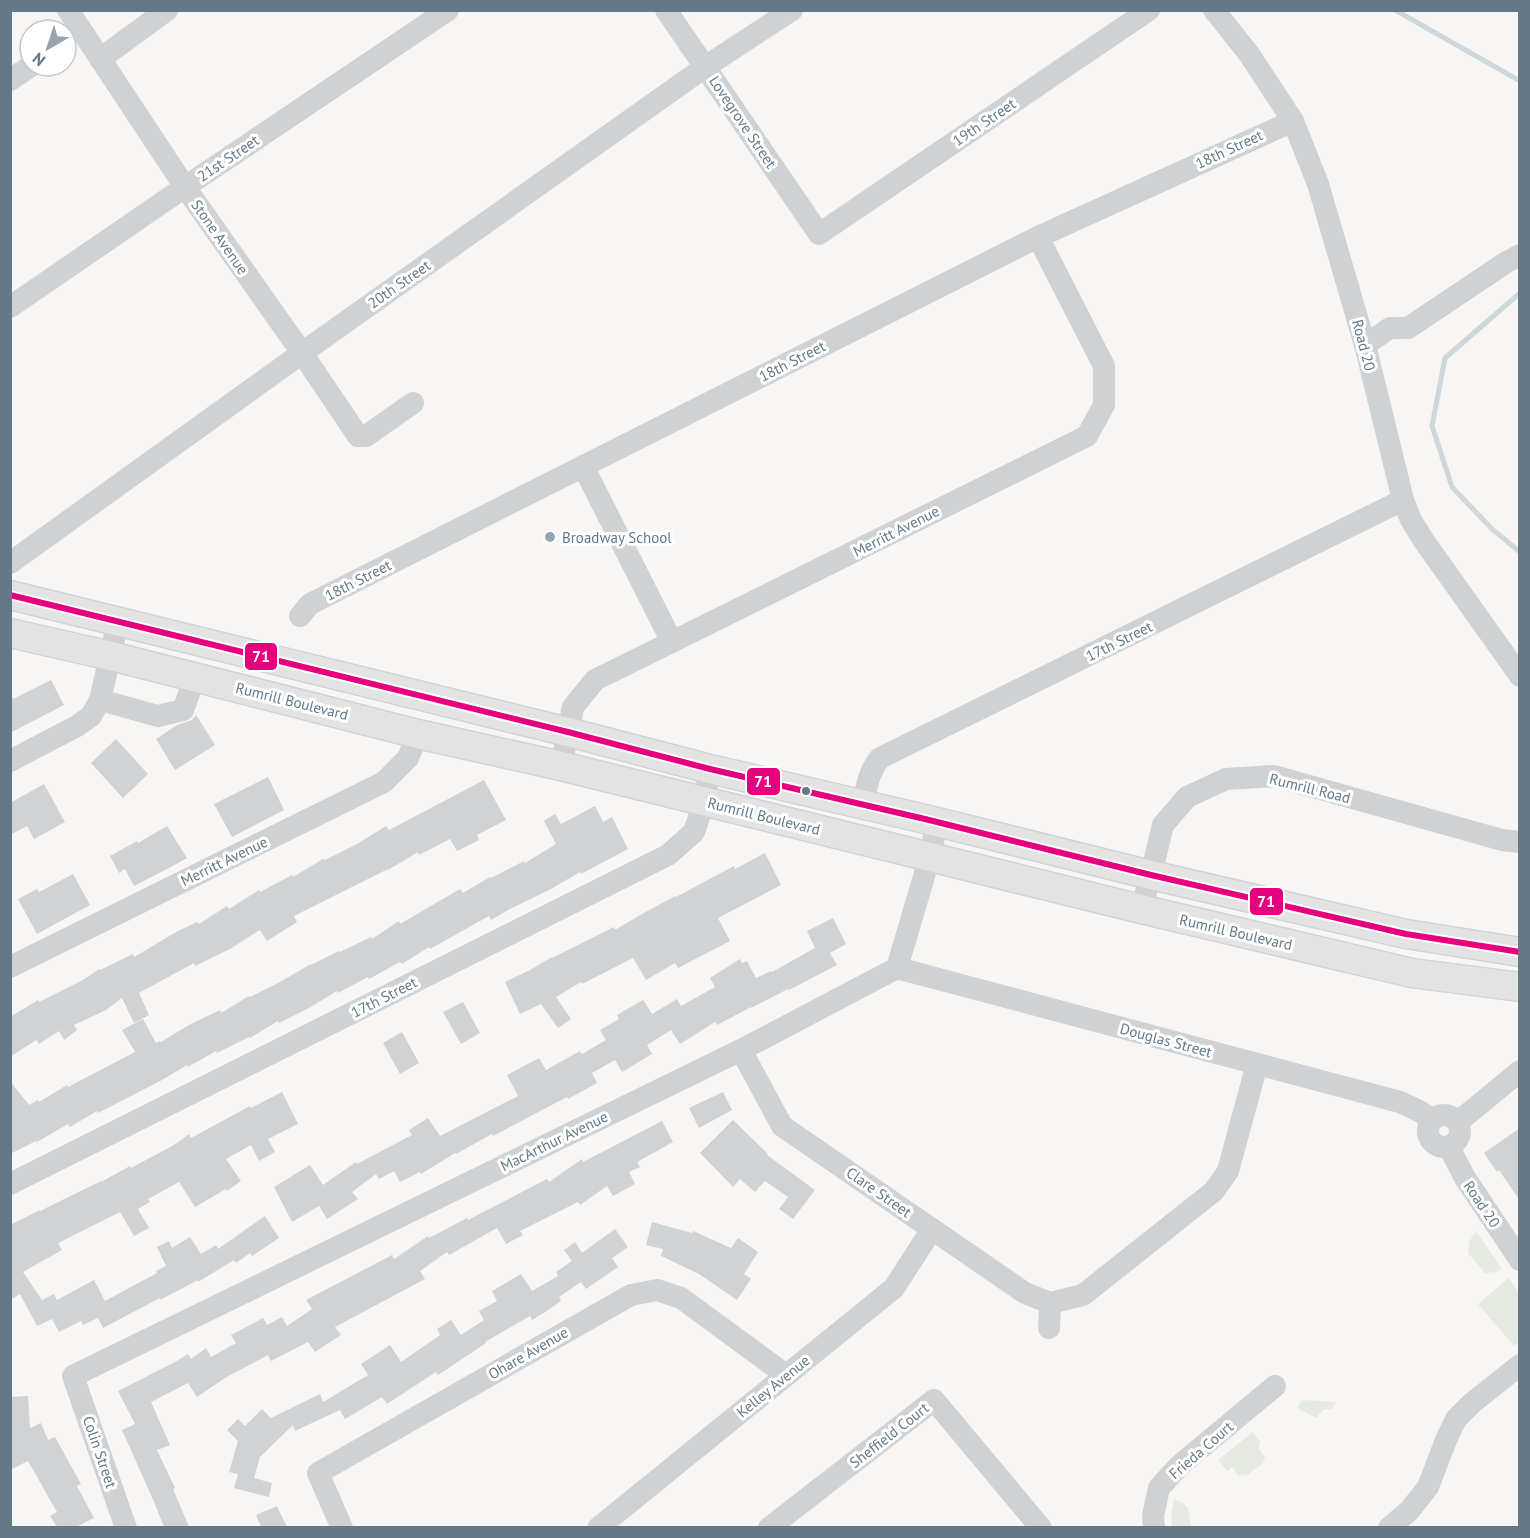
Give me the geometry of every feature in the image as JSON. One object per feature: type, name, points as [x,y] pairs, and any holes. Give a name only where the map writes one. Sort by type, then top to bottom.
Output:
[{"type":"main road","points":[[10,595],[710,769],[1151,875],[1406,934],[1520,952]]},
{"type":"main road","name":"Rumrill Boulevard","points":[[10,633],[111,656],[418,734],[561,766],[1141,909],[1412,973],[1520,987]]},
{"type":"street","points":[[100,59],[167,10]]},
{"type":"street","name":"21st Street","points":[[10,307],[448,10]]},
{"type":"street","name":"Lovegrove Street","points":[[666,10],[819,234]]},
{"type":"street","name":"20th Street","points":[[10,563],[705,67],[792,10]]},
{"type":"street","name":"19th Street","points":[[819,234],[1149,10]]},
{"type":"street","name":"Road 20","points":[[1214,10],[1249,54],[1293,121],[1318,184],[1365,345],[1403,500],[1412,520],[1424,541],[1520,676]]},
{"type":"street","name":"Stone Avenue","points":[[78,30],[358,436],[366,436],[413,403]]},
{"type":"street","name":"18th Street","points":[[300,616],[310,604],[1038,237],[1293,121]]},
{"type":"street","name":"Merritt Avenue","points":[[561,766],[573,707],[595,680],[1087,436],[1104,405],[1104,366],[1038,237]]},
{"type":"street","points":[[1365,345],[1390,328],[1408,328],[1504,263],[1520,255]]},
{"type":"street","points":[[583,466],[672,642]]},
{"type":"street","name":"17th Street","points":[[862,805],[869,776],[880,758],[1403,500]]},
{"type":"street","points":[[10,761],[77,726],[91,716],[100,700],[118,622]]},
{"type":"street","points":[[100,700],[158,716],[183,710],[195,677]]},
{"type":"street","name":"Merritt Avenue","points":[[10,967],[384,782],[408,758],[418,734]]},
{"type":"street","name":"17th Street","points":[[10,1184],[668,855],[694,832],[704,802],[710,769]]},
{"type":"street","name":"Rumrill Road","points":[[1141,909],[1163,825],[1187,797],[1226,779],[1274,776],[1502,840],[1520,842]]},
{"type":"street","points":[[897,968],[930,856],[937,822]]},
{"type":"street","name":"MacArthur Avenue","points":[[73,1376],[741,1050],[897,968]]},
{"type":"street","name":"Douglas Street","points":[[897,968],[1400,1102],[1432,1120]]},
{"type":"street","name":"Clare Street","points":[[741,1050],[782,1125],[1025,1293],[1050,1303]]},
{"type":"street","points":[[1049,1328],[1050,1303],[1083,1295],[1214,1191],[1228,1171],[1257,1064]]},
{"type":"street","points":[[1458,1122],[1520,1071]]},
{"type":"street","points":[[1432,1120],[1448,1115],[1458,1122],[1460,1136],[1458,1141],[1449,1147]]},
{"type":"street","name":"Road 20","points":[[1432,1120],[1428,1129],[1430,1140],[1439,1147],[1449,1147],[1465,1178],[1520,1260]]},
{"type":"street","name":"Kelley Avenue","points":[[598,1527],[894,1288],[932,1229]]},
{"type":"street","name":"Ohare Avenue","points":[[342,1527],[318,1473],[631,1295],[657,1290],[681,1299],[786,1375]]},
{"type":"street","points":[[1389,1527],[1409,1511],[1428,1487],[1456,1419],[1472,1403],[1520,1365]]},
{"type":"street","name":"Colin Street","points":[[73,1376],[126,1527]]},
{"type":"street","name":"Frieda Court","points":[[1154,1527],[1153,1516],[1159,1488],[1179,1466],[1275,1386]]},
{"type":"street","name":"Sheffield Court","points":[[769,1527],[934,1400],[1041,1527]]},
{"type":"shaded area","points":[[1476,1231],[1502,1269],[1485,1273],[1468,1253],[1469,1242]]},
{"type":"shaded area","points":[[1509,1278],[1519,1293],[1519,1341],[1514,1346],[1478,1304]]},
{"type":"shaded area","points":[[1302,1400],[1336,1402],[1331,1410],[1324,1409],[1316,1418],[1297,1408]]},
{"type":"shaded area","points":[[1253,1432],[1261,1443],[1259,1449],[1265,1457],[1263,1463],[1246,1476],[1243,1474],[1239,1476],[1232,1467],[1227,1471],[1218,1460]]},
{"type":"shaded area","points":[[1174,1500],[1182,1502],[1188,1508],[1191,1527],[1172,1527]]},
{"type":"building","points":[[51,680],[64,705],[10,733],[10,694],[13,699]]},
{"type":"building","points":[[196,715],[215,745],[175,770],[156,739],[177,725],[192,720]]},
{"type":"building","points":[[116,739],[148,774],[123,798],[91,763]]},
{"type":"building","points":[[268,777],[284,810],[232,837],[214,804]]},
{"type":"building","points":[[484,780],[506,820],[477,835],[479,840],[457,851],[450,839],[419,855],[418,852],[388,870],[294,916],[297,922],[267,941],[260,930],[230,949],[195,966],[194,963],[139,993],[149,1015],[134,1023],[122,998],[106,1010],[74,1025],[77,1030],[64,1040],[59,1031],[39,1044],[36,1040],[10,1057],[10,1017],[38,1000],[39,1002],[83,980],[99,969],[133,954],[134,957],[178,931],[197,922],[199,924],[227,906],[229,909],[259,890],[260,892],[292,875],[293,877],[323,859],[357,844],[386,826],[389,830]]},
{"type":"building","points":[[44,784],[65,822],[34,839],[27,826],[10,835],[10,803]]},
{"type":"building","points":[[595,806],[603,822],[612,817],[628,849],[491,920],[489,916],[430,949],[429,947],[402,964],[400,962],[369,979],[368,977],[338,993],[337,991],[250,1038],[217,1053],[216,1051],[188,1067],[187,1065],[98,1113],[97,1111],[70,1127],[68,1124],[10,1154],[10,1081],[29,1105],[38,1100],[39,1102],[67,1085],[68,1087],[135,1052],[122,1030],[143,1019],[156,1043],[161,1042],[189,1025],[220,1010],[221,1013],[311,964],[371,937],[372,939],[399,921],[400,924],[460,889],[463,893],[490,877],[524,861],[525,863],[556,844],[544,821],[555,814],[561,824]]},
{"type":"building","points":[[167,826],[187,858],[134,886],[125,869],[119,873],[110,856]]},
{"type":"building","points":[[765,853],[781,885],[718,918],[730,941],[678,968],[675,963],[646,980],[633,958],[582,984],[581,982],[556,997],[571,1019],[558,1028],[541,1004],[520,1014],[505,982],[614,927],[615,930],[675,896]]},
{"type":"building","points":[[73,874],[90,905],[37,934],[18,899],[37,889],[39,892]]},
{"type":"building","points":[[833,918],[846,944],[830,953],[837,965],[717,1025],[715,1022],[680,1044],[671,1030],[647,1045],[652,1054],[622,1072],[615,1060],[592,1073],[597,1083],[455,1153],[421,1174],[420,1172],[400,1182],[394,1171],[379,1179],[376,1174],[352,1192],[358,1199],[327,1219],[319,1206],[292,1222],[274,1187],[310,1165],[323,1185],[356,1162],[357,1164],[412,1135],[409,1130],[428,1118],[440,1136],[518,1096],[507,1075],[539,1058],[546,1070],[580,1051],[582,1054],[606,1040],[600,1030],[619,1019],[617,1015],[643,1000],[652,1014],[677,999],[681,1006],[715,987],[710,978],[740,959],[742,963],[747,961],[756,978],[772,972],[815,948],[807,931]]},
{"type":"building","points":[[463,1002],[480,1033],[461,1044],[443,1012]]},
{"type":"building","points":[[402,1032],[419,1063],[400,1074],[383,1043]]},
{"type":"building","points":[[282,1092],[298,1124],[268,1139],[275,1152],[259,1161],[251,1145],[226,1159],[241,1181],[227,1191],[226,1189],[195,1207],[179,1182],[148,1199],[150,1202],[138,1209],[149,1228],[134,1236],[120,1212],[58,1243],[62,1250],[23,1272],[42,1300],[54,1294],[57,1300],[94,1280],[105,1301],[166,1266],[157,1247],[169,1241],[172,1248],[190,1237],[201,1254],[216,1245],[218,1249],[265,1216],[279,1238],[252,1256],[250,1253],[236,1263],[234,1260],[198,1282],[198,1280],[160,1300],[160,1298],[103,1328],[98,1318],[83,1325],[81,1321],[59,1332],[52,1319],[37,1326],[20,1294],[10,1300],[10,1225],[130,1166],[131,1168],[174,1145],[189,1134],[191,1138],[250,1106],[251,1108]]},
{"type":"building","points":[[723,1092],[732,1110],[699,1128],[689,1108]]},
{"type":"building","points":[[733,1120],[767,1155],[815,1190],[793,1219],[779,1209],[788,1197],[765,1181],[755,1192],[740,1179],[733,1187],[700,1153]]},
{"type":"building","points":[[662,1121],[673,1142],[637,1162],[640,1167],[629,1172],[635,1184],[613,1196],[607,1186],[580,1205],[578,1202],[520,1231],[523,1235],[506,1244],[497,1228],[449,1255],[447,1252],[420,1271],[425,1279],[335,1327],[341,1335],[315,1352],[308,1342],[271,1361],[268,1355],[225,1378],[197,1397],[188,1383],[151,1402],[170,1445],[157,1450],[175,1488],[173,1489],[189,1527],[164,1527],[122,1430],[135,1424],[118,1391],[188,1354],[191,1359],[206,1348],[211,1357],[236,1343],[231,1335],[263,1318],[267,1325],[282,1317],[287,1326],[312,1309],[306,1300],[392,1255],[394,1259],[428,1236],[429,1238],[467,1218],[468,1220],[547,1179],[549,1182],[582,1159],[583,1162]]},
{"type":"building","points":[[1520,1128],[1520,1201],[1484,1153]]},
{"type":"building","points":[[652,1222],[692,1233],[693,1231],[731,1248],[738,1238],[758,1252],[744,1274],[751,1279],[737,1300],[699,1274],[661,1256],[663,1249],[646,1245]]},
{"type":"building","points":[[615,1229],[628,1247],[612,1258],[618,1267],[586,1289],[581,1282],[559,1297],[561,1301],[545,1312],[532,1320],[530,1316],[485,1342],[438,1375],[436,1372],[387,1404],[382,1397],[345,1419],[340,1410],[295,1431],[293,1425],[260,1457],[254,1478],[272,1483],[269,1497],[234,1488],[238,1474],[229,1472],[238,1441],[227,1430],[238,1419],[245,1426],[262,1409],[271,1418],[320,1394],[323,1402],[368,1375],[361,1364],[390,1345],[401,1362],[440,1335],[437,1329],[451,1320],[461,1335],[484,1320],[479,1311],[497,1301],[492,1291],[521,1274],[532,1291],[558,1276],[556,1272],[572,1261],[564,1250],[575,1242],[582,1253]]},
{"type":"building","points":[[28,1396],[30,1428],[41,1423],[48,1440],[55,1437],[81,1484],[77,1486],[94,1518],[76,1527],[57,1527],[50,1516],[57,1512],[28,1461],[10,1470],[10,1397]]},
{"type":"building","points":[[277,1506],[287,1527],[261,1527],[256,1515]]},
{"type":"waterway","points":[[1395,10],[1520,81]]},
{"type":"waterway","points":[[1520,293],[1445,358],[1432,426],[1452,487],[1492,529],[1520,552]]},
{"type":"transit line","name":"71","points":[[10,595],[710,769],[1151,875],[1406,934],[1520,952]]},
{"type":"place","name":"Broadway School","points":[[550,537]]}]
